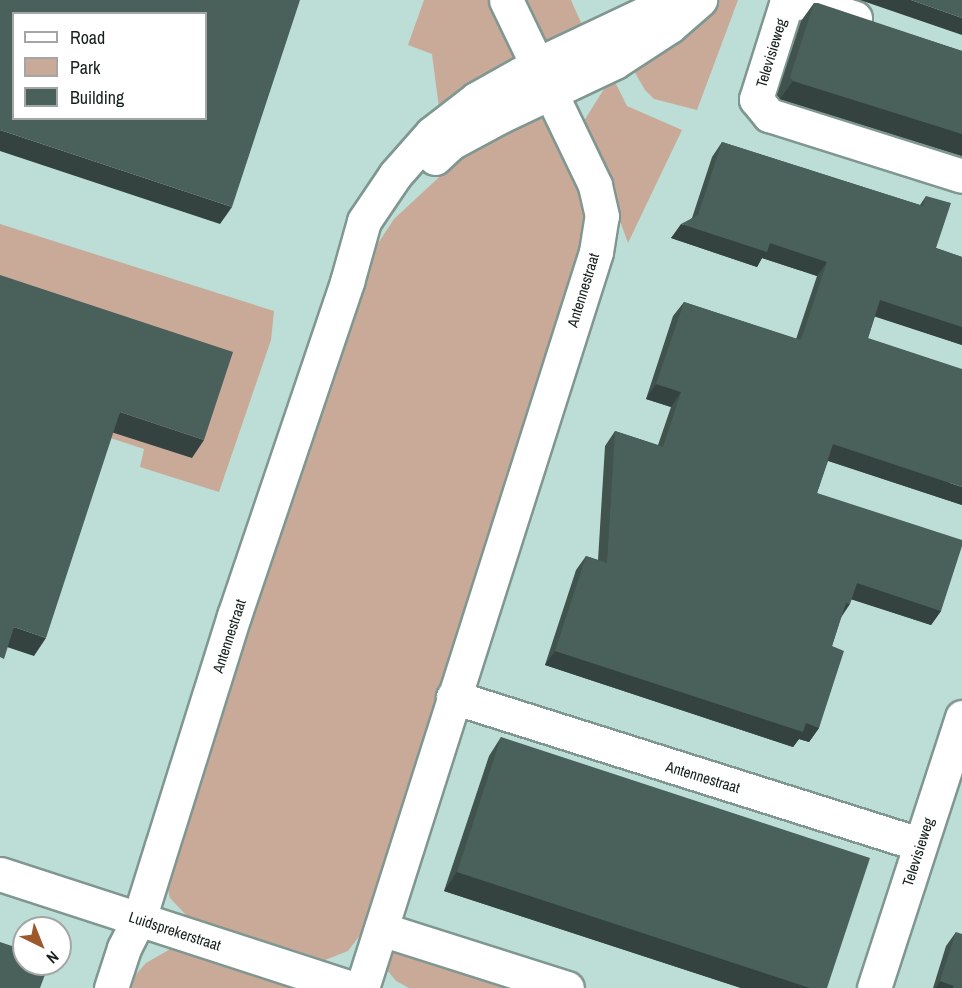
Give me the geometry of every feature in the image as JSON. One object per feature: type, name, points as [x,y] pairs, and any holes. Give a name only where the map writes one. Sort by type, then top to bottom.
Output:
[{"type":"street","points":[[506,0],[545,78]]},
{"type":"street","name":"Antennestraat","points":[[545,78],[666,0]]},
{"type":"street","name":"Antennestraat","points":[[111,988],[124,948],[139,919],[234,616],[347,282],[364,222],[395,175],[432,133],[476,99],[545,78],[615,62],[670,26],[700,0]]},
{"type":"street","name":"Televisieweg","points":[[884,28],[807,2],[786,4],[756,99],[769,115],[962,176]]},
{"type":"street","name":"Antennestraat","points":[[362,988],[598,240],[602,216],[595,185],[545,78]]},
{"type":"street","name":"Antennestraat","points":[[453,697],[920,844]]},
{"type":"street","name":"Televisieweg","points":[[874,988],[962,717]]},
{"type":"street","name":"Luidsprekerstraat","points":[[0,874],[351,988]]},
{"type":"street","points":[[381,929],[567,988]]},
{"type":"shaded area","points":[[0,0],[962,0],[962,988],[0,988]]},
{"type":"green space","points":[[424,0],[494,0],[518,53],[510,68],[439,108],[432,54],[408,45]]},
{"type":"green space","points":[[520,0],[571,0],[586,34],[542,46]]},
{"type":"green space","points":[[719,0],[738,0],[697,110],[654,99],[645,90],[630,64]]},
{"type":"green space","points":[[612,76],[627,106],[682,130],[628,243],[584,121]]},
{"type":"green space","points":[[541,118],[548,124],[582,186],[590,240],[364,930],[348,951],[325,960],[187,916],[170,898],[166,883],[171,858],[365,263],[394,219],[464,154],[531,119]]},
{"type":"green space","points":[[0,224],[274,311],[271,340],[219,492],[140,467],[144,449],[0,402]]},
{"type":"green space","points":[[387,941],[557,988],[409,988],[396,981],[387,970],[385,957]]},
{"type":"green space","points":[[172,948],[303,988],[128,988],[131,980],[146,963]]},
{"type":"building","points":[[0,0],[300,0],[232,207],[0,130]]},
{"type":"building","points":[[911,0],[962,0],[962,18]]},
{"type":"building","points":[[814,3],[962,51],[962,134],[793,81],[790,77]]},
{"type":"building","points":[[722,142],[923,206],[926,196],[951,203],[936,248],[962,257],[962,327],[880,300],[868,338],[962,369],[962,487],[833,444],[817,493],[962,540],[941,611],[857,583],[850,604],[846,603],[832,646],[844,651],[819,728],[806,723],[803,732],[555,651],[586,556],[607,563],[615,431],[663,447],[681,392],[656,384],[684,302],[801,340],[827,262],[770,243],[767,252],[681,224],[698,215]]},
{"type":"building","points":[[0,275],[233,352],[204,440],[120,412],[46,638],[14,627],[4,659],[0,657]]},
{"type":"building","points":[[501,737],[870,858],[827,988],[810,988],[457,872]]},
{"type":"building","points":[[956,932],[962,934],[962,988],[953,988],[954,986],[940,981]]},
{"type":"building","points":[[0,942],[12,946],[12,976],[44,976],[40,988],[0,988]]}]
